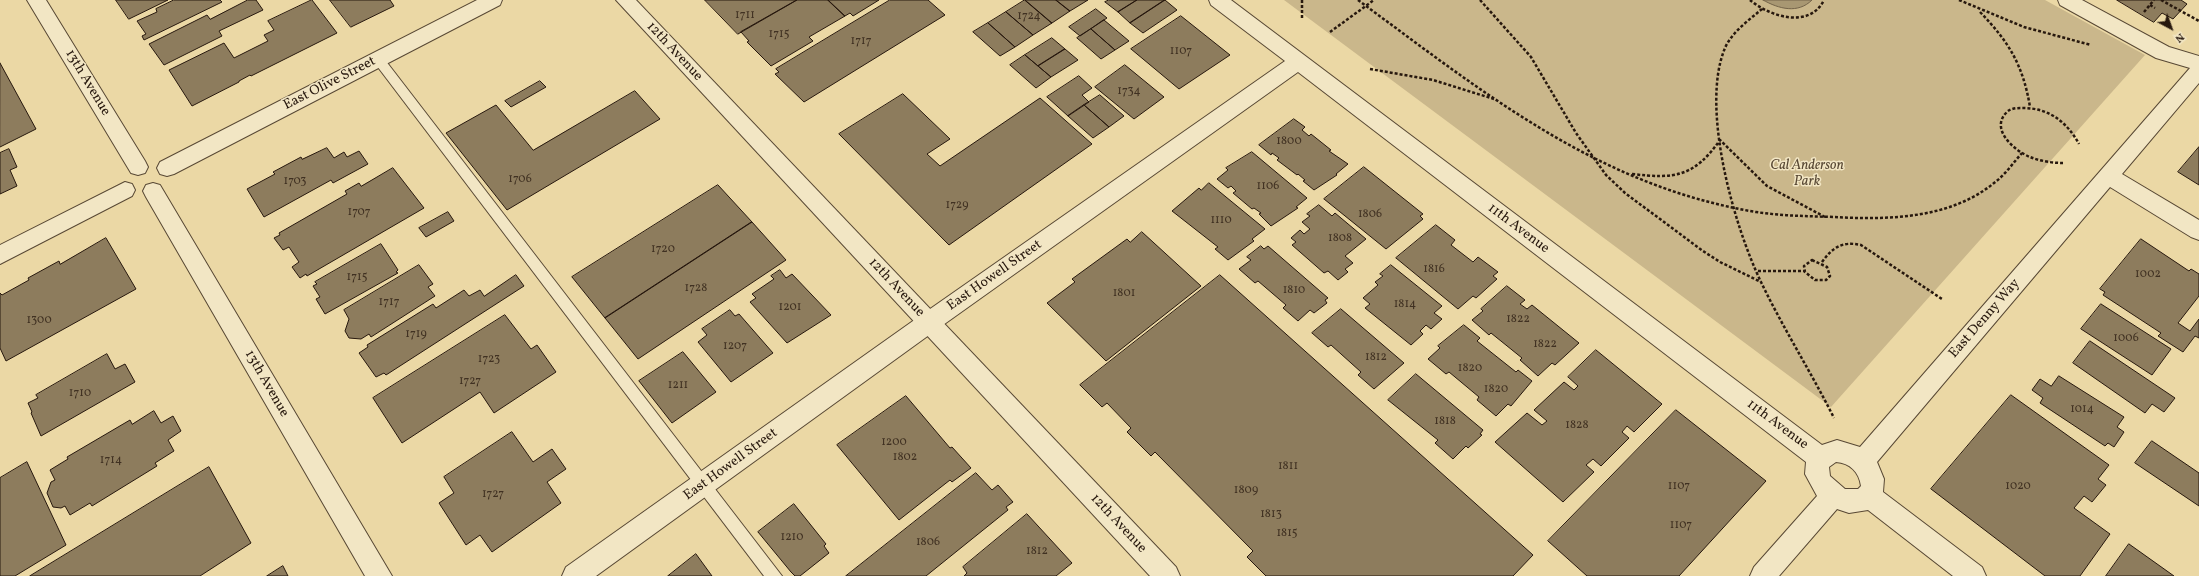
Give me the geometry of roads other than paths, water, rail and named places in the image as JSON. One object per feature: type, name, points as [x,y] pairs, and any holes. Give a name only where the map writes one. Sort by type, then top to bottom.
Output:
[{"type":"street","name":"13th Avenue","points":[[36,0],[138,166]]},
{"type":"street","name":"East Olive Street","points":[[167,168],[493,0]]},
{"type":"street","name":"12th Avenue","points":[[625,0],[1167,576]]},
{"type":"street","name":"11th Avenue","points":[[1218,0],[1820,458]]},
{"type":"street","points":[[2067,0],[2163,53],[2199,64]]},
{"type":"street","name":"East Howell Street","points":[[576,576],[928,323],[1298,62]]},
{"type":"street","name":"East Denny Way","points":[[1862,462],[2107,175],[2199,70]]},
{"type":"street","points":[[153,162],[160,163],[167,168],[168,174],[166,180],[153,191],[135,195],[125,190],[124,182],[126,177],[138,166],[153,162]]},
{"type":"street","points":[[2107,175],[2199,231]]},
{"type":"street","points":[[0,254],[125,190]]},
{"type":"street","name":"13th Avenue","points":[[153,191],[379,576]]},
{"type":"street","points":[[1834,451],[1854,456],[1862,462],[1869,470],[1873,479],[1873,486],[1868,495],[1859,501],[1851,502],[1833,495],[1825,489],[1816,473],[1816,465],[1820,458],[1834,451]]},
{"type":"street","points":[[1763,576],[1833,495]]},
{"type":"street","points":[[1868,495],[1973,576]]},
{"type":"lane","points":[[378,59],[774,576]]},
{"type":"park label","name":"Cal Anderson Park","points":[[1807,174]]}]
